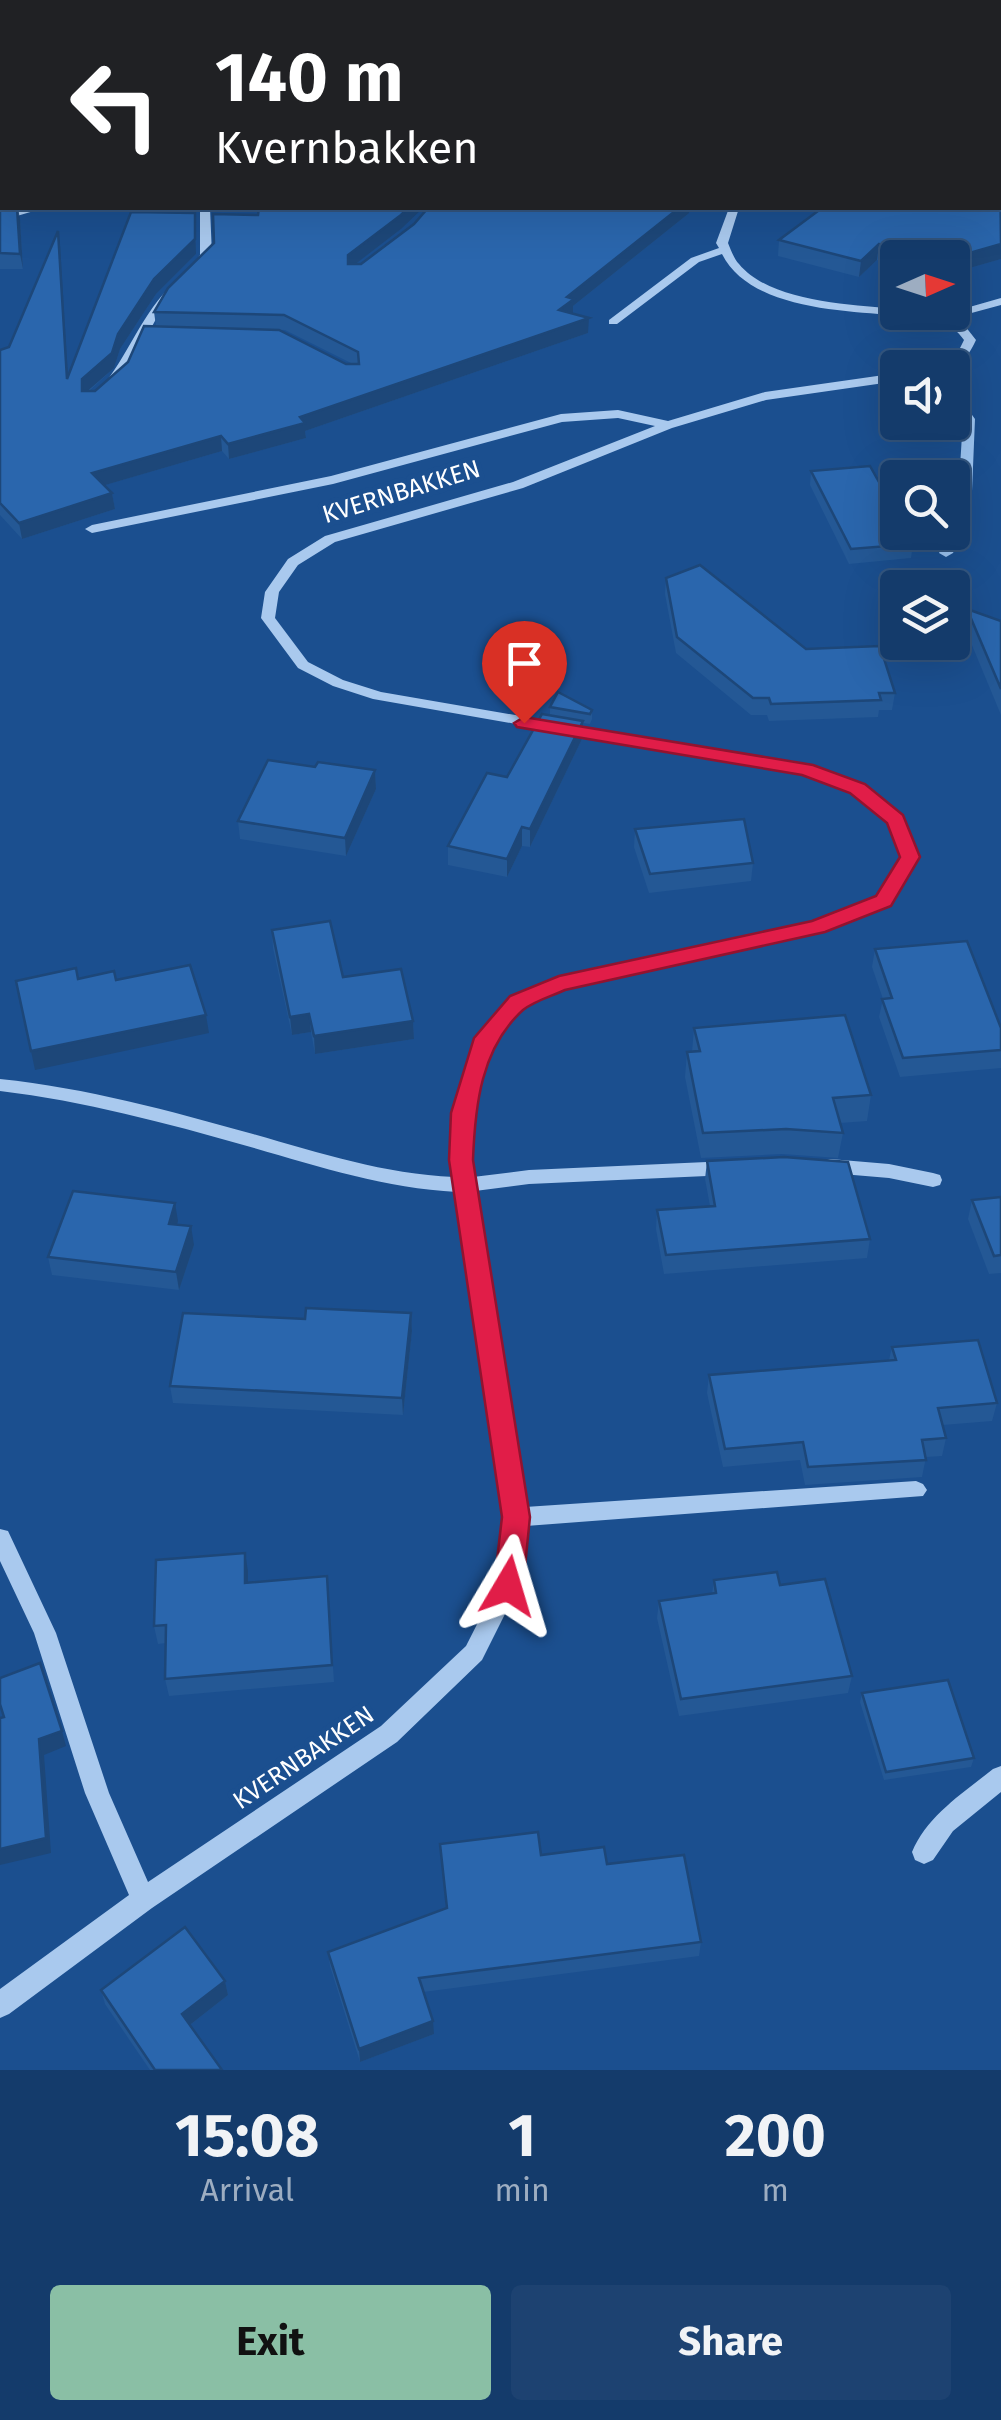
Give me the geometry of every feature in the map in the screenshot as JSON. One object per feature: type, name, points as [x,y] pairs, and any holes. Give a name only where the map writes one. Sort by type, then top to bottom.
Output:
[{"type":"street","points":[[0,218],[32,210]]},
{"type":"street","points":[[105,390],[122,371],[163,298],[192,274],[206,255],[205,210]]},
{"type":"street","points":[[733,210],[723,250],[742,273],[788,297],[880,312]]},
{"type":"street","points":[[613,322],[695,260],[723,250]]},
{"type":"street","points":[[970,310],[1001,301]]},
{"type":"street","points":[[142,333],[164,334]]},
{"type":"street","name":"KVERNBAKKEN","points":[[0,2005],[143,1899],[389,1734],[474,1653],[508,1586],[516,1517],[464,1185],[463,1113],[485,1038],[518,1002],[559,983],[817,927],[884,901],[910,857],[896,820],[858,788],[806,770],[378,696],[338,684],[304,665],[268,618],[272,592],[293,562],[330,539],[518,484],[668,425],[765,396],[880,380]]},
{"type":"street","points":[[92,529],[333,480],[561,418],[618,414],[668,425]]},
{"type":"street","points":[[0,1085],[81,1095],[340,1168],[428,1186],[528,1176],[758,1166]]},
{"type":"street","points":[[812,1165],[889,1170],[933,1180]]},
{"type":"street","points":[[516,1517],[916,1490]]},
{"type":"street","points":[[0,1538],[44,1633],[97,1792],[143,1899]]},
{"type":"street","points":[[924,1852],[945,1823],[1001,1777]]},
{"type":"building","points":[[0,210],[17,210],[20,254],[0,253]]},
{"type":"building","points":[[259,210],[406,210],[348,255],[348,264],[361,264],[426,210],[676,210],[567,297],[574,299],[559,310],[589,318],[300,417],[305,423],[228,444],[221,436],[92,473],[112,493],[19,523],[0,503],[0,350],[9,347],[58,231],[67,379],[131,212],[195,213],[195,239],[154,279],[118,334],[112,353],[82,379],[82,391],[95,391],[128,362],[144,326],[279,330],[346,364],[359,364],[358,352],[284,315],[154,312],[168,288],[214,243],[213,214],[258,215]]},
{"type":"building","points":[[819,210],[1001,210],[1001,244],[970,253],[970,240],[880,240],[861,261],[779,240]]},
{"type":"building","points":[[870,466],[880,484],[880,547],[851,549],[811,471]]},
{"type":"building","points":[[700,565],[806,649],[880,646],[880,660],[884,660],[895,693],[879,693],[881,700],[771,704],[769,698],[753,698],[677,637],[666,578]]},
{"type":"building","points":[[970,610],[1001,621],[1001,689],[970,616]]},
{"type":"building","points":[[558,692],[592,710],[590,714],[550,707]]},
{"type":"building","points":[[542,714],[583,721],[530,829],[522,827],[507,859],[448,846],[487,773],[507,777]]},
{"type":"building","points":[[268,760],[375,770],[345,838],[238,821]]},
{"type":"building","points":[[744,819],[753,863],[650,874],[635,829]]},
{"type":"building","points":[[330,921],[343,977],[401,969],[413,1021],[314,1036],[309,1014],[290,1017],[272,930]]},
{"type":"building","points":[[967,941],[1001,1028],[1001,1050],[903,1058],[882,999],[892,998],[875,949]]},
{"type":"building","points":[[190,965],[206,1015],[31,1051],[16,981],[76,968],[78,979],[114,971],[116,980]]},
{"type":"building","points":[[845,1015],[871,1095],[833,1098],[843,1133],[786,1129],[703,1133],[687,1052],[700,1051],[694,1028]]},
{"type":"building","points":[[784,1157],[848,1162],[870,1239],[666,1255],[657,1210],[715,1206],[707,1161]]},
{"type":"building","points":[[73,1191],[175,1203],[169,1224],[191,1226],[176,1272],[48,1257]]},
{"type":"building","points":[[1001,1197],[1001,1255],[994,1256],[972,1200]]},
{"type":"building","points":[[306,1308],[411,1313],[402,1398],[170,1386],[183,1313],[305,1319]]},
{"type":"building","points":[[978,1340],[997,1403],[938,1408],[946,1438],[922,1440],[926,1460],[808,1467],[803,1442],[725,1449],[709,1375],[896,1360],[892,1347]]},
{"type":"building","points":[[245,1553],[245,1583],[327,1576],[332,1665],[165,1679],[166,1625],[154,1626],[156,1560]]},
{"type":"building","points":[[777,1572],[780,1585],[825,1579],[852,1676],[681,1699],[659,1601],[716,1593],[714,1580]]},
{"type":"building","points":[[40,1663],[62,1731],[39,1739],[46,1838],[0,1849],[0,1718],[4,1717],[0,1678]]},
{"type":"building","points":[[948,1680],[974,1758],[886,1772],[862,1693]]},
{"type":"building","points":[[538,1832],[541,1855],[604,1847],[607,1864],[684,1855],[701,1942],[419,1978],[433,2021],[359,2049],[328,1952],[447,1908],[440,1844]]},
{"type":"building","points":[[185,1927],[225,1981],[182,2014],[222,2070],[155,2070],[101,1990]]},
{"type":"waterway","points":[[946,553],[964,515],[968,440]]},
{"type":"route","points":[[508,1586],[516,1517],[461,1160],[463,1113],[485,1038],[518,1002],[559,983],[817,927],[884,901],[910,857],[896,820],[858,788],[806,770],[524,723]]}]
